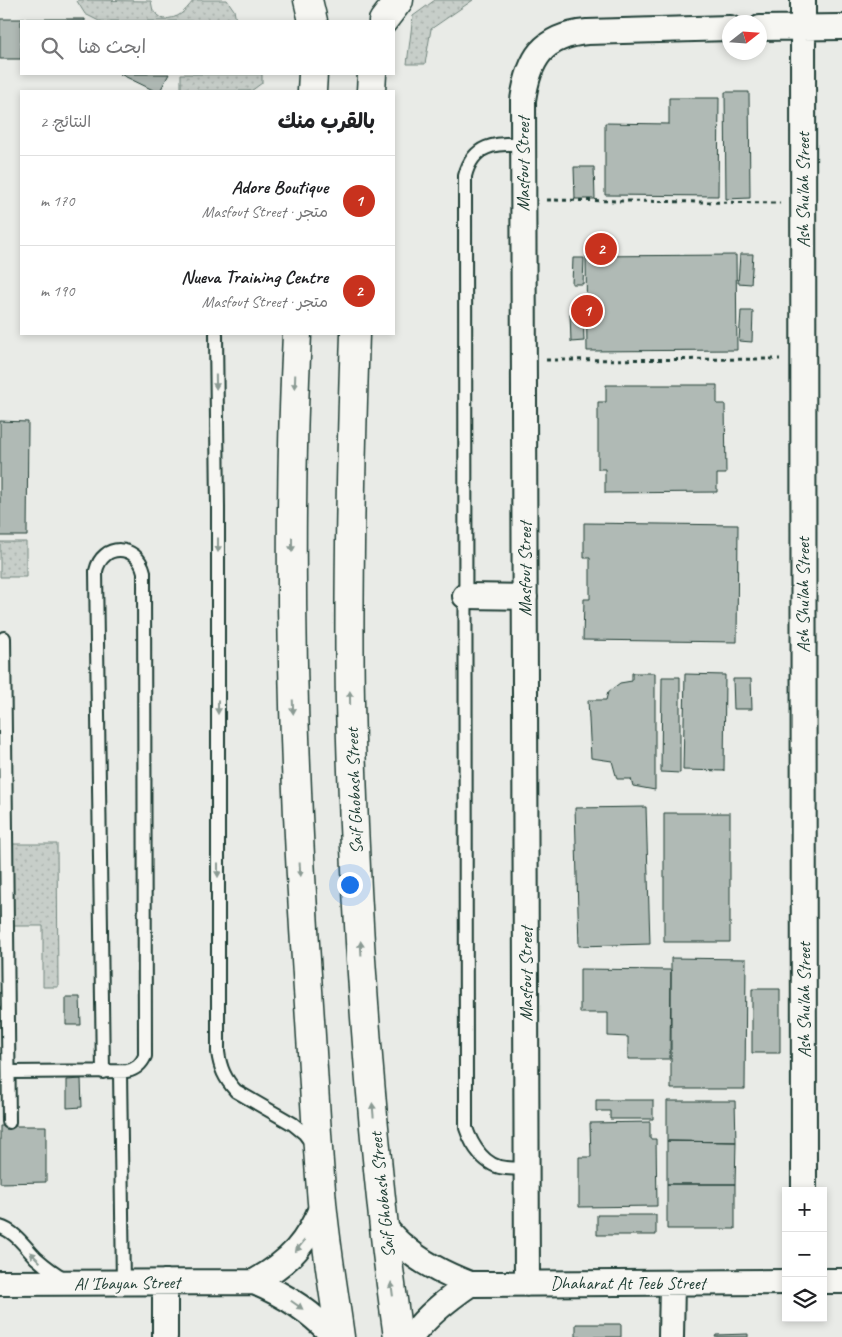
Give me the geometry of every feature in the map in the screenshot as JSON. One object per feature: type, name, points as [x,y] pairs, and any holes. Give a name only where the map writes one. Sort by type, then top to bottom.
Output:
[{"type":"street","points":[[308,0],[313,20]]},
{"type":"street","points":[[384,20],[399,0]]},
{"type":"street","name":"Ash Shu'lah Street","points":[[803,0],[804,1187]]},
{"type":"street","points":[[767,28],[842,27]]},
{"type":"street","name":"Masfout Street","points":[[527,1284],[523,100],[526,81],[535,58],[553,41],[564,36],[575,33],[722,28]]},
{"type":"street","points":[[312,90],[313,75]]},
{"type":"street","points":[[371,90],[372,75]]},
{"type":"street","points":[[297,335],[292,514],[292,656],[295,751],[303,922],[319,1152],[323,1204],[340,1337]]},
{"type":"street","name":"Saif Ghobash Street","points":[[355,335],[351,466],[350,623],[354,831],[366,1028],[384,1227],[398,1337]]},
{"type":"street","points":[[465,596],[525,597]]},
{"type":"street","name":"Al 'Ibayan Street","points":[[254,1282],[273,1272],[304,1242],[323,1204]]},
{"type":"street","name":"Dhaharat At Teeb Street","points":[[384,1227],[402,1246],[423,1262],[446,1275],[470,1284],[782,1282]]},
{"type":"street","points":[[827,1281],[842,1281]]},
{"type":"street","points":[[165,1282],[165,1337]]},
{"type":"street","name":"Al 'Ibayan Street","points":[[0,1284],[254,1282],[274,1290],[293,1301],[311,1314],[334,1337]]},
{"type":"street","points":[[672,1283],[672,1337]]},
{"type":"street","points":[[411,1337],[431,1314],[470,1284]]},
{"type":"lane","points":[[523,144],[503,143],[492,145],[482,150],[468,165],[465,176],[466,1128],[473,1145],[486,1159],[504,1168],[526,1168]]},
{"type":"lane","points":[[216,335],[219,1062],[226,1078],[236,1091],[293,1124],[304,1133],[319,1152]]},
{"type":"lane","points":[[8,1072],[103,1072],[120,1072],[133,1070],[138,1067],[145,1056],[144,572],[138,558],[122,550],[114,551],[104,557],[96,571],[103,1072]]},
{"type":"lane","points":[[4,638],[3,900],[8,1122]]},
{"type":"lane","points":[[120,1072],[123,1283]]},
{"type":"lane","points":[[0,1227],[14,1235],[52,1272],[74,1284]]},
{"type":"path","points":[[524,200],[803,203]]},
{"type":"path","points":[[524,360],[803,359]]},
{"type":"shaded area","points":[[194,0],[227,0],[234,10],[236,20],[97,20],[85,14],[77,1],[151,1],[153,11],[163,19],[181,14]]},
{"type":"shaded area","points":[[435,0],[473,0],[431,29],[425,64],[407,64],[413,16]]},
{"type":"shaded area","points":[[181,75],[262,75],[262,83],[252,90],[181,90]]},
{"type":"shaded area","points":[[0,542],[26,542],[26,577],[0,577]]},
{"type":"shaded area","points":[[0,844],[57,844],[58,987],[43,987],[43,926],[0,926]]},
{"type":"building","points":[[0,19],[85,19],[20,20],[20,59],[0,59]]},
{"type":"building","points":[[122,75],[168,75],[161,90],[153,90]]},
{"type":"building","points":[[725,92],[749,92],[750,198],[726,199]]},
{"type":"building","points":[[669,98],[719,98],[718,196],[605,195],[605,123],[669,124]]},
{"type":"building","points":[[574,167],[594,167],[595,199],[575,199]]},
{"type":"building","points":[[740,254],[753,254],[751,284],[738,283]]},
{"type":"building","points":[[736,255],[737,350],[587,351],[586,256]]},
{"type":"building","points":[[573,258],[584,258],[583,284],[572,284]]},
{"type":"building","points":[[741,311],[753,311],[752,342],[739,341]]},
{"type":"building","points":[[583,312],[584,341],[571,342],[570,313]]},
{"type":"building","points":[[606,385],[717,385],[717,404],[725,404],[726,474],[717,474],[717,492],[605,493],[605,469],[598,469],[598,402],[606,402]]},
{"type":"building","points":[[0,421],[28,422],[27,536],[0,536]]},
{"type":"building","points":[[584,523],[738,525],[737,642],[583,640],[584,599],[590,599],[590,558],[584,558]]},
{"type":"building","points":[[632,673],[655,673],[655,790],[633,786],[631,779],[617,779],[612,761],[591,758],[588,700],[606,700],[608,692],[620,683],[632,681]]},
{"type":"building","points":[[685,674],[725,675],[724,771],[683,770]]},
{"type":"building","points":[[662,677],[680,677],[680,773],[661,772]]},
{"type":"building","points":[[733,679],[751,679],[752,709],[734,709]]},
{"type":"building","points":[[646,807],[650,944],[579,946],[575,808]]},
{"type":"building","points":[[664,813],[730,813],[730,942],[664,942]]},
{"type":"building","points":[[671,958],[746,959],[745,1089],[671,1089]]},
{"type":"building","points":[[580,969],[671,970],[670,1059],[628,1059],[628,1037],[608,1036],[608,1013],[580,1013]]},
{"type":"building","points":[[752,989],[780,989],[780,1053],[752,1053]]},
{"type":"building","points":[[66,997],[80,997],[81,1025],[66,1025]]},
{"type":"building","points":[[81,1079],[82,1107],[67,1108],[67,1080]]},
{"type":"building","points":[[596,1100],[653,1100],[653,1119],[610,1119],[610,1111],[596,1111]]},
{"type":"building","points":[[667,1101],[735,1101],[736,1142],[667,1141]]},
{"type":"building","points":[[650,1122],[650,1139],[656,1139],[657,1206],[579,1207],[579,1157],[591,1157],[590,1123]]},
{"type":"building","points":[[0,1126],[46,1126],[46,1182],[0,1183]]},
{"type":"building","points":[[667,1141],[736,1142],[735,1184],[667,1184]]},
{"type":"building","points":[[667,1184],[735,1184],[735,1229],[667,1229]]},
{"type":"building","points":[[597,1215],[656,1215],[656,1235],[597,1235]]},
{"type":"building","points":[[576,1324],[621,1324],[621,1337],[576,1337]]},
{"type":"building","points":[[748,1334],[748,1337],[715,1337],[716,1335]]},
{"type":"place","name":"Nueva Training Centre","points":[[601,249]]},
{"type":"place","name":"Adore Boutique","points":[[587,311]]}]
